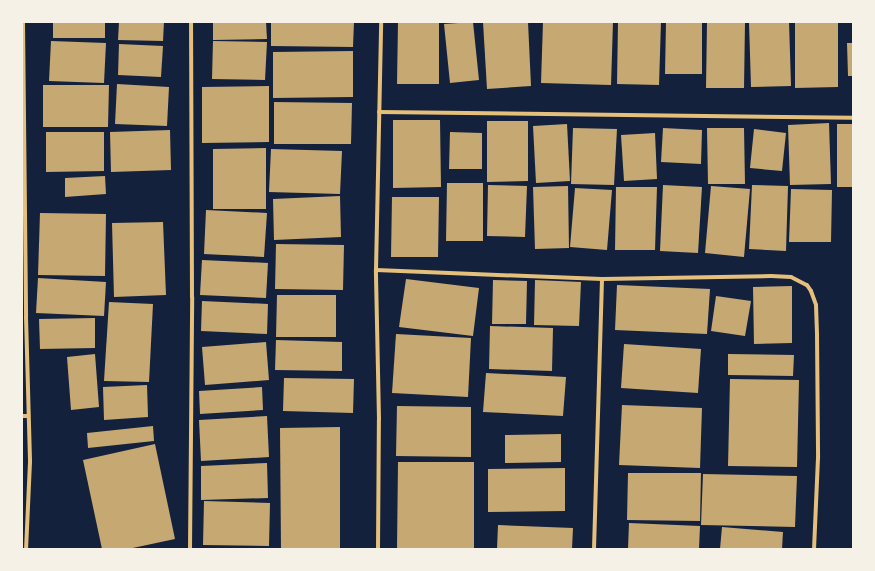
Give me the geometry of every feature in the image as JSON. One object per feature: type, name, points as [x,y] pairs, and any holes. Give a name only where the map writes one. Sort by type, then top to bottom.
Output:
[{"type":"street","points":[[23,22],[23,119],[30,462],[26,549]]},
{"type":"street","points":[[190,549],[192,297],[191,22]]},
{"type":"street","points":[[378,549],[379,419],[376,270],[381,22]]},
{"type":"street","points":[[379,112],[853,118]]},
{"type":"street","points":[[376,270],[602,278],[771,276],[791,277],[807,285],[816,305],[817,334],[818,458],[814,549]]},
{"type":"street","points":[[594,549],[602,278]]},
{"type":"street","points":[[22,416],[28,416]]},
{"type":"building","points":[[53,22],[105,22],[105,38],[53,38]]},
{"type":"building","points":[[119,22],[164,22],[163,41],[118,40]]},
{"type":"building","points":[[213,22],[266,22],[267,39],[213,40]]},
{"type":"building","points":[[271,22],[354,22],[353,47],[271,46]]},
{"type":"building","points":[[398,22],[439,22],[439,84],[397,84]]},
{"type":"building","points":[[473,22],[479,80],[450,83],[444,24]]},
{"type":"building","points":[[483,22],[528,22],[531,86],[487,89]]},
{"type":"building","points":[[543,22],[613,22],[611,85],[541,83]]},
{"type":"building","points":[[618,22],[661,22],[659,85],[617,84]]},
{"type":"building","points":[[666,22],[702,22],[702,74],[665,74]]},
{"type":"building","points":[[707,22],[745,22],[744,88],[706,88]]},
{"type":"building","points":[[749,22],[789,22],[791,86],[751,87]]},
{"type":"building","points":[[795,22],[838,22],[838,87],[795,88]]},
{"type":"building","points":[[51,41],[106,43],[104,83],[49,81]]},
{"type":"building","points":[[213,41],[267,42],[265,80],[212,79]]},
{"type":"building","points":[[847,43],[853,43],[853,76],[848,76]]},
{"type":"building","points":[[119,44],[163,46],[161,77],[118,75]]},
{"type":"building","points":[[353,51],[353,97],[273,98],[273,52]]},
{"type":"building","points":[[117,84],[169,87],[167,126],[115,124]]},
{"type":"building","points":[[43,85],[109,85],[108,127],[43,127]]},
{"type":"building","points":[[269,86],[269,142],[202,143],[202,87]]},
{"type":"building","points":[[274,102],[352,103],[351,144],[274,144]]},
{"type":"building","points":[[393,120],[440,120],[441,187],[393,188]]},
{"type":"building","points":[[487,121],[528,121],[528,181],[487,182]]},
{"type":"building","points":[[829,123],[831,184],[790,185],[788,125]]},
{"type":"building","points":[[567,124],[570,181],[536,183],[533,126]]},
{"type":"building","points":[[837,124],[853,124],[853,187],[837,187]]},
{"type":"building","points":[[573,128],[617,129],[614,185],[571,184]]},
{"type":"building","points":[[663,128],[702,130],[701,164],[661,162]]},
{"type":"building","points":[[707,128],[744,128],[745,184],[708,184]]},
{"type":"building","points":[[754,129],[786,133],[782,171],[750,168]]},
{"type":"building","points":[[170,130],[171,170],[111,172],[110,132]]},
{"type":"building","points":[[46,132],[104,132],[104,171],[46,172]]},
{"type":"building","points":[[450,132],[482,133],[482,169],[449,169]]},
{"type":"building","points":[[655,133],[657,179],[624,181],[621,135]]},
{"type":"building","points":[[266,148],[266,209],[213,209],[213,149]]},
{"type":"building","points":[[271,149],[342,151],[340,194],[269,192]]},
{"type":"building","points":[[105,176],[106,194],[65,197],[65,178]]},
{"type":"building","points":[[447,183],[483,183],[483,241],[446,241]]},
{"type":"building","points":[[488,185],[527,186],[525,237],[487,236]]},
{"type":"building","points":[[663,185],[702,187],[698,253],[660,251]]},
{"type":"building","points":[[752,185],[788,186],[786,251],[749,249]]},
{"type":"building","points":[[568,186],[569,248],[535,249],[533,187]]},
{"type":"building","points":[[711,186],[750,189],[744,257],[705,253]]},
{"type":"building","points":[[616,187],[657,187],[655,250],[615,250]]},
{"type":"building","points":[[575,188],[612,190],[607,250],[570,247]]},
{"type":"building","points":[[791,189],[832,190],[831,242],[789,242]]},
{"type":"building","points":[[340,196],[341,237],[274,240],[273,199]]},
{"type":"building","points":[[392,197],[439,197],[438,257],[391,257]]},
{"type":"building","points":[[206,210],[267,213],[264,257],[204,254]]},
{"type":"building","points":[[40,213],[106,214],[105,276],[38,275]]},
{"type":"building","points":[[163,222],[166,295],[114,297],[112,223]]},
{"type":"building","points":[[276,244],[344,245],[343,290],[275,289]]},
{"type":"building","points":[[202,260],[268,263],[266,298],[200,295]]},
{"type":"building","points":[[38,278],[106,282],[104,316],[36,313]]},
{"type":"building","points":[[406,279],[479,288],[473,336],[399,327]]},
{"type":"building","points":[[493,280],[527,281],[526,324],[492,324]]},
{"type":"building","points":[[535,280],[581,282],[579,326],[534,325]]},
{"type":"building","points":[[617,285],[710,289],[707,334],[615,330]]},
{"type":"building","points":[[792,286],[792,343],[754,344],[753,287]]},
{"type":"building","points":[[277,295],[336,295],[336,337],[276,337]]},
{"type":"building","points":[[716,296],[751,301],[745,336],[711,331]]},
{"type":"building","points":[[202,301],[268,304],[267,334],[201,331]]},
{"type":"building","points":[[109,302],[153,304],[149,382],[104,381]]},
{"type":"building","points":[[95,318],[95,348],[40,349],[39,319]]},
{"type":"building","points":[[490,326],[553,328],[552,371],[489,369]]},
{"type":"building","points":[[396,334],[471,338],[468,397],[392,393]]},
{"type":"building","points":[[276,340],[342,342],[342,371],[275,370]]},
{"type":"building","points":[[266,342],[269,380],[205,385],[202,347]]},
{"type":"building","points":[[624,344],[701,349],[698,393],[621,388]]},
{"type":"building","points":[[95,354],[99,407],[71,410],[67,357]]},
{"type":"building","points":[[728,354],[794,355],[793,376],[728,375]]},
{"type":"building","points":[[486,373],[566,377],[563,416],[483,412]]},
{"type":"building","points":[[284,378],[354,379],[353,413],[283,411]]},
{"type":"building","points":[[730,379],[799,380],[797,467],[728,466]]},
{"type":"building","points":[[147,385],[148,417],[104,420],[103,387]]},
{"type":"building","points":[[262,387],[263,410],[200,414],[199,391]]},
{"type":"building","points":[[622,405],[702,408],[700,468],[619,465]]},
{"type":"building","points":[[397,406],[471,407],[471,457],[396,456]]},
{"type":"building","points":[[267,416],[269,457],[201,461],[199,420]]},
{"type":"building","points":[[153,426],[154,441],[88,448],[87,433]]},
{"type":"building","points":[[340,427],[340,549],[281,549],[280,428]]},
{"type":"building","points":[[561,434],[561,462],[505,463],[505,435]]},
{"type":"building","points":[[155,444],[175,539],[128,549],[102,549],[83,460]]},
{"type":"building","points":[[398,462],[474,462],[474,549],[397,549]]},
{"type":"building","points":[[267,463],[268,498],[201,500],[201,466]]},
{"type":"building","points":[[565,468],[565,511],[488,512],[488,469]]},
{"type":"building","points":[[628,473],[701,473],[700,521],[627,520]]},
{"type":"building","points":[[703,474],[797,476],[795,527],[701,525]]},
{"type":"building","points":[[204,501],[270,503],[269,546],[203,545]]},
{"type":"building","points":[[629,523],[700,526],[699,549],[628,549]]},
{"type":"building","points":[[498,525],[573,528],[572,549],[497,549]]},
{"type":"building","points":[[722,527],[783,532],[782,549],[720,549]]}]
